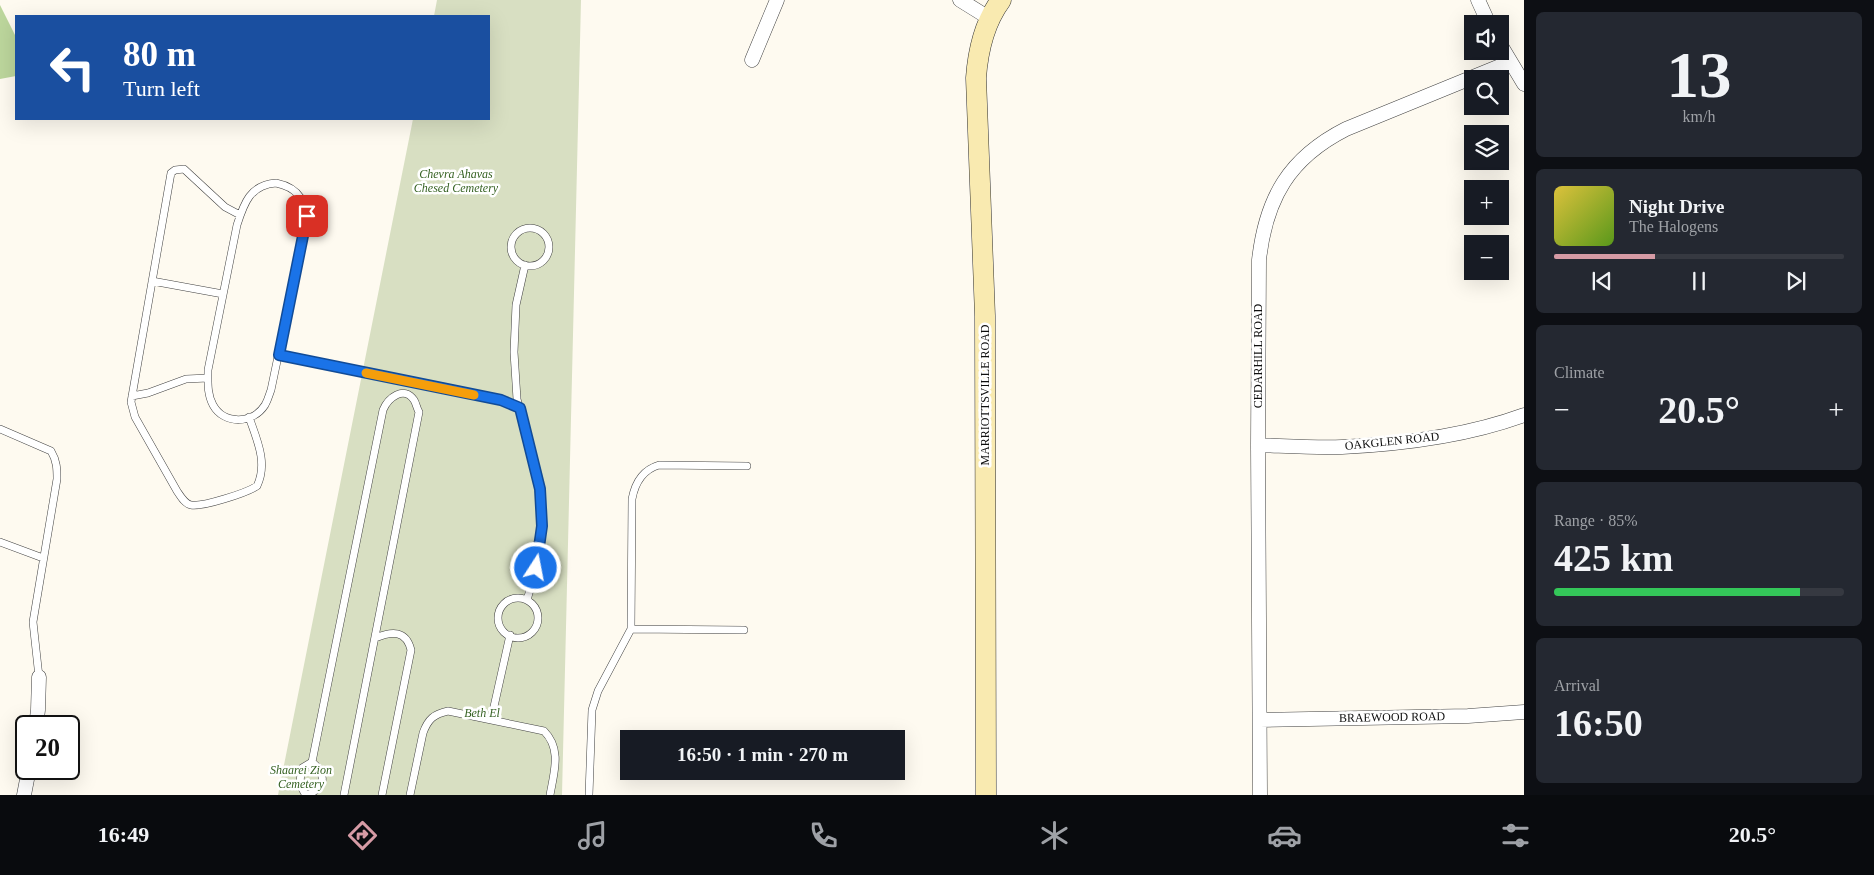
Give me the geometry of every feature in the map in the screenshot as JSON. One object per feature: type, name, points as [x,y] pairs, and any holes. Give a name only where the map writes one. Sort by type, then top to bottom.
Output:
[{"type":"main road","name":"MARRIOTTSVILLE ROAD","points":[[986,795],[985,325],[976,78],[980,49],[989,18],[1001,0]]},
{"type":"street","points":[[752,60],[777,0]]},
{"type":"street","points":[[960,0],[989,18]]},
{"type":"street","points":[[1478,0],[1485,15]]},
{"type":"street","points":[[1510,62],[1524,84]]},
{"type":"street","name":"CEDARHILL ROAD","points":[[1260,795],[1259,260],[1262,234],[1270,208],[1281,186],[1294,167],[1328,138],[1510,62]]},
{"type":"street","name":"OAKGLEN ROAD","points":[[1258,445],[1341,447],[1387,444],[1430,438],[1524,415]]},
{"type":"street","points":[[37,715],[38,677]]},
{"type":"street","name":"BRAEWOOD ROAD","points":[[1260,720],[1460,716],[1524,712]]},
{"type":"street","points":[[24,795],[27,780]]},
{"type":"lane","points":[[240,216],[225,207],[184,169],[175,170],[170,176],[131,402],[135,417],[177,492],[190,505],[198,505],[241,494],[257,486],[263,469],[262,457],[249,416]]},
{"type":"lane","points":[[276,183],[292,188],[299,195],[305,206],[307,216],[271,390],[265,405],[242,419],[229,420],[219,414],[209,397],[208,378],[223,294],[240,216],[242,207],[251,194],[259,187],[276,183]]},
{"type":"lane","points":[[532,228],[538,230],[547,239],[548,253],[540,263],[525,265],[516,260],[512,254],[512,240],[521,230],[532,228]]},
{"type":"lane","points":[[525,265],[516,305],[514,352],[517,399],[540,489],[542,505],[540,548],[527,600]]},
{"type":"lane","points":[[152,281],[223,294]]},
{"type":"lane","points":[[279,355],[501,400],[520,408]]},
{"type":"lane","points":[[132,396],[148,394],[186,379],[208,378]]},
{"type":"lane","points":[[406,394],[408,381]]},
{"type":"lane","points":[[312,762],[319,768],[322,776],[320,786],[316,791],[306,795],[301,789],[299,782],[302,768],[312,762],[383,410],[386,401],[393,396],[401,393],[406,394],[414,400],[419,412],[344,795]]},
{"type":"lane","points":[[0,429],[41,446],[51,452],[56,458],[57,479],[33,622],[38,677]]},
{"type":"lane","points":[[589,795],[592,710],[598,691],[631,629],[632,499],[634,488],[639,479],[651,468],[659,466],[747,466]]},
{"type":"lane","points":[[0,542],[43,558]]},
{"type":"lane","points":[[515,598],[527,600],[536,610],[537,624],[528,634],[522,637],[510,636],[499,625],[499,611],[508,600],[515,598]]},
{"type":"lane","points":[[631,629],[744,630]]},
{"type":"lane","points":[[375,638],[384,634],[404,636],[408,639],[411,650],[382,795]]},
{"type":"lane","points":[[491,720],[510,636]]},
{"type":"lane","points":[[410,795],[423,733],[430,718],[438,713],[448,711],[544,731],[551,737],[557,757],[550,795]]},
{"type":"green space","points":[[437,0],[581,0],[562,795],[278,795],[413,120],[490,120],[490,15],[434,15]]},
{"type":"green space","points":[[0,5],[15,35],[15,76],[0,79]]},
{"type":"slow traffic","points":[[366,373],[474,395]]},
{"type":"route","points":[[307,216],[279,355],[501,400],[520,408],[540,489],[542,505],[540,548],[536,568]]},
{"type":"park label","name":"Chevra Ahavas Chesed Cemetery","points":[[456,181]]},
{"type":"park label","name":"Beth El","points":[[482,713]]},
{"type":"park label","name":"Shaarei Zion Cemetery","points":[[301,777]]}]
